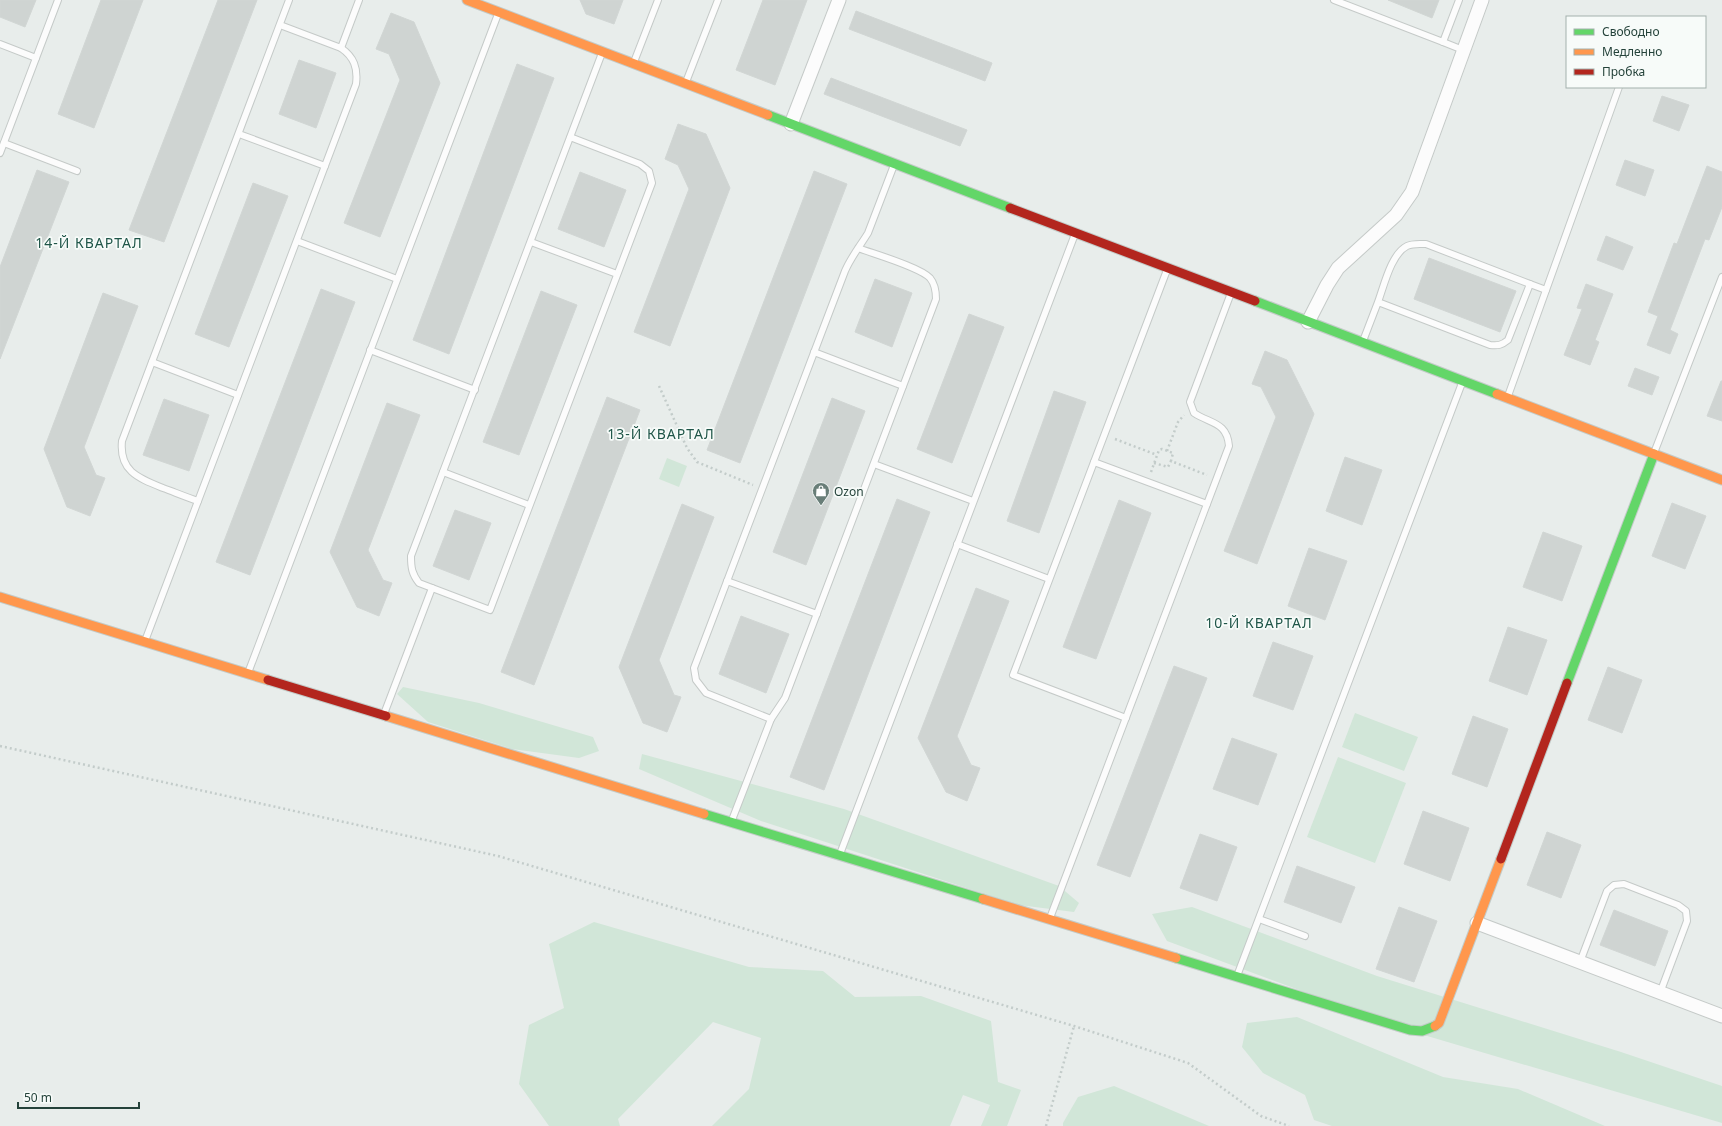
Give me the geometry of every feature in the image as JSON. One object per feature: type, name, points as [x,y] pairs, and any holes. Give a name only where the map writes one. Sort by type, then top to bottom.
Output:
[{"type":"street","points":[[466,0],[1722,480]]},
{"type":"street","points":[[791,124],[838,0]]},
{"type":"street","points":[[1308,322],[1327,285],[1338,268],[1396,216],[1412,192],[1482,0]]},
{"type":"street","points":[[0,597],[839,856],[1410,1030],[1423,1031],[1439,1023],[1654,454]]},
{"type":"street","points":[[1477,923],[1722,1016]]},
{"type":"lane","points":[[0,153],[58,0]]},
{"type":"lane","points":[[198,501],[137,477],[130,470],[122,454],[122,441],[289,0]]},
{"type":"lane","points":[[341,48],[359,0]]},
{"type":"lane","points":[[634,64],[658,0]]},
{"type":"lane","points":[[686,84],[718,0]]},
{"type":"lane","points":[[1334,0],[1463,50]]},
{"type":"lane","points":[[1443,42],[1459,0]]},
{"type":"lane","points":[[247,674],[498,12]]},
{"type":"lane","points":[[144,642],[356,84],[356,66],[352,58],[341,48],[280,25]]},
{"type":"lane","points":[[0,44],[36,58]]},
{"type":"lane","points":[[570,137],[646,167],[652,183],[490,610],[419,582],[414,576],[411,568],[412,556],[443,472],[475,390],[570,137],[603,52]]},
{"type":"lane","points":[[1508,398],[1619,88]]},
{"type":"lane","points":[[239,134],[325,166]]},
{"type":"lane","points":[[4,143],[77,171]]},
{"type":"lane","points":[[771,719],[714,697],[702,689],[696,680],[694,668],[845,271],[868,233],[894,164]]},
{"type":"lane","points":[[839,856],[1075,233]]},
{"type":"lane","points":[[297,241],[398,279]]},
{"type":"lane","points":[[531,242],[617,274]]},
{"type":"lane","points":[[1362,342],[1395,258],[1401,250],[1415,244],[1426,244],[1546,290]]},
{"type":"lane","points":[[731,822],[771,719],[783,702],[936,299],[934,285],[931,280],[921,271],[858,248]]},
{"type":"lane","points":[[1126,718],[1013,675],[1167,268]]},
{"type":"lane","points":[[1654,454],[1722,277]]},
{"type":"lane","points":[[1378,302],[1497,346],[1508,340],[1530,284]]},
{"type":"lane","points":[[1049,920],[1229,446],[1228,438],[1222,427],[1201,417],[1194,412],[1191,407],[1192,397],[1231,292]]},
{"type":"lane","points":[[370,350],[475,390]]},
{"type":"lane","points":[[814,352],[903,386]]},
{"type":"lane","points":[[152,362],[238,395]]},
{"type":"lane","points":[[1237,977],[1463,381]]},
{"type":"lane","points":[[1094,462],[1207,504]]},
{"type":"lane","points":[[874,464],[973,501]]},
{"type":"lane","points":[[443,472],[530,505]]},
{"type":"lane","points":[[957,544],[1049,579]]},
{"type":"lane","points":[[727,581],[817,614]]},
{"type":"lane","points":[[383,716],[432,588]]},
{"type":"lane","points":[[1580,962],[1607,891],[1610,887],[1624,884],[1651,894],[1683,907],[1688,915],[1660,993]]},
{"type":"lane","points":[[1259,918],[1305,936]]},
{"type":"path","points":[[659,386],[687,448],[697,462],[762,488]]},
{"type":"path","points":[[1167,451],[1178,422],[1191,407]]},
{"type":"path","points":[[1104,435],[1157,455]]},
{"type":"path","points":[[1147,482],[1154,462],[1160,449],[1173,454],[1168,467],[1154,462]]},
{"type":"path","points":[[1171,461],[1217,478]]},
{"type":"path","points":[[0,746],[498,856],[1074,1026],[1188,1063],[1261,1116],[1289,1126]]},
{"type":"path","points":[[1046,1126],[1074,1026]]},
{"type":"green space","points":[[667,458],[687,466],[679,487],[659,479]]},
{"type":"green space","points":[[403,687],[479,703],[593,737],[599,751],[579,758],[512,749],[428,722],[397,694]]},
{"type":"green space","points":[[1355,713],[1418,737],[1404,771],[1342,747]]},
{"type":"green space","points":[[642,754],[844,809],[1059,886],[1079,903],[1074,912],[1019,905],[761,821],[639,769]]},
{"type":"green space","points":[[1338,757],[1406,783],[1375,863],[1307,837]]},
{"type":"green space","points":[[1192,907],[1377,976],[1621,1052],[1722,1086],[1722,1123],[1407,1030],[1167,941],[1152,914]]},
{"type":"green space","points":[[594,922],[749,967],[823,971],[855,997],[921,996],[991,1021],[998,1082],[1021,1090],[1007,1126],[981,1126],[990,1105],[963,1095],[950,1126],[712,1126],[749,1089],[761,1038],[713,1022],[618,1119],[620,1126],[549,1126],[519,1084],[529,1025],[564,1008],[549,944]]},
{"type":"green space","points":[[1297,1017],[1443,1077],[1518,1089],[1605,1126],[1332,1126],[1314,1120],[1305,1095],[1263,1073],[1242,1047],[1247,1023]]},
{"type":"green space","points":[[1114,1086],[1209,1126],[1063,1126],[1063,1123],[1078,1097]]},
{"type":"building","points":[[0,0],[36,0],[25,27],[0,17]]},
{"type":"building","points":[[101,0],[143,0],[94,128],[58,114]]},
{"type":"building","points":[[218,0],[257,0],[164,242],[129,230]]},
{"type":"building","points":[[580,0],[623,0],[614,24],[586,14]]},
{"type":"building","points":[[763,0],[807,0],[775,85],[736,70]]},
{"type":"building","points":[[1388,0],[1439,0],[1432,18]]},
{"type":"building","points":[[856,11],[992,63],[985,81],[849,29]]},
{"type":"building","points":[[391,13],[414,22],[440,83],[380,237],[344,223],[400,80],[389,54],[376,49]]},
{"type":"building","points":[[299,60],[336,73],[316,128],[279,114]]},
{"type":"building","points":[[517,64],[554,78],[449,354],[413,340]]},
{"type":"building","points":[[831,78],[967,130],[960,146],[824,94]]},
{"type":"building","points":[[1662,96],[1689,105],[1679,131],[1653,121]]},
{"type":"building","points":[[678,124],[706,134],[730,188],[670,346],[634,332],[689,189],[678,165],[665,159]]},
{"type":"building","points":[[1625,160],[1654,170],[1645,196],[1616,185]]},
{"type":"building","points":[[1707,166],[1722,172],[1722,207],[1709,240],[1705,239],[1670,330],[1678,334],[1670,354],[1647,345],[1658,316],[1648,312],[1674,243],[1677,244]]},
{"type":"building","points":[[37,170],[69,182],[0,359],[0,267]]},
{"type":"building","points":[[814,171],[847,184],[740,463],[707,450]]},
{"type":"building","points":[[580,172],[626,190],[604,247],[558,229]]},
{"type":"building","points":[[253,183],[288,196],[229,347],[195,334]]},
{"type":"building","points":[[1606,236],[1633,247],[1623,270],[1597,260]]},
{"type":"building","points":[[1429,258],[1516,291],[1500,332],[1414,299]]},
{"type":"building","points":[[875,279],[912,293],[892,347],[855,332]]},
{"type":"building","points":[[1586,284],[1613,294],[1595,340],[1599,342],[1590,365],[1564,355],[1582,309],[1577,308]]},
{"type":"building","points":[[321,289],[355,302],[250,575],[216,562]]},
{"type":"building","points":[[541,291],[577,305],[519,455],[483,442]]},
{"type":"building","points":[[103,293],[138,306],[84,447],[96,475],[105,478],[90,516],[67,507],[44,449]]},
{"type":"building","points":[[969,314],[1004,327],[952,463],[917,449]]},
{"type":"building","points":[[1265,351],[1287,360],[1314,414],[1257,564],[1224,551],[1276,417],[1261,387],[1252,384]]},
{"type":"building","points":[[1635,368],[1659,377],[1652,395],[1628,386]]},
{"type":"building","points":[[1722,381],[1722,421],[1707,416]]},
{"type":"building","points":[[1054,391],[1086,402],[1039,533],[1007,521]]},
{"type":"building","points":[[607,397],[640,410],[534,685],[501,672]]},
{"type":"building","points":[[832,398],[865,411],[806,565],[773,552]]},
{"type":"building","points":[[164,399],[209,415],[189,471],[143,455]]},
{"type":"building","points":[[387,403],[420,415],[368,550],[383,580],[392,583],[379,616],[357,607],[330,552]]},
{"type":"building","points":[[1345,457],[1382,470],[1362,525],[1326,511]]},
{"type":"building","points":[[897,499],[930,512],[824,790],[790,777]]},
{"type":"building","points":[[1119,500],[1151,513],[1096,659],[1063,647]]},
{"type":"building","points":[[1672,503],[1706,516],[1685,569],[1652,556]]},
{"type":"building","points":[[682,504],[714,517],[659,660],[674,695],[681,697],[667,732],[643,723],[619,667]]},
{"type":"building","points":[[455,510],[491,523],[469,580],[433,566]]},
{"type":"building","points":[[1543,532],[1582,546],[1562,601],[1523,587]]},
{"type":"building","points":[[1309,548],[1347,561],[1325,620],[1288,606]]},
{"type":"building","points":[[976,588],[1009,601],[957,736],[971,765],[980,768],[967,801],[946,792],[918,738]]},
{"type":"building","points":[[741,616],[789,634],[766,693],[719,674]]},
{"type":"building","points":[[1508,627],[1547,640],[1527,695],[1489,681]]},
{"type":"building","points":[[1273,642],[1313,656],[1293,710],[1253,696]]},
{"type":"building","points":[[1174,666],[1207,678],[1130,877],[1097,865]]},
{"type":"building","points":[[1608,667],[1642,680],[1622,733],[1588,720]]},
{"type":"building","points":[[1473,716],[1508,729],[1487,787],[1452,774]]},
{"type":"building","points":[[1232,738],[1277,754],[1258,805],[1213,789]]},
{"type":"building","points":[[1423,811],[1469,828],[1450,881],[1404,864]]},
{"type":"building","points":[[1547,832],[1581,845],[1561,898],[1527,885]]},
{"type":"building","points":[[1200,834],[1237,847],[1217,901],[1180,888]]},
{"type":"building","points":[[1297,866],[1355,887],[1341,923],[1284,902]]},
{"type":"building","points":[[1399,907],[1437,921],[1414,982],[1376,969]]},
{"type":"building","points":[[1614,910],[1668,931],[1655,966],[1600,945]]},
{"type":"traffic: fast","points":[[768,115],[1010,208]]},
{"type":"traffic: fast","points":[[1255,301],[1497,394]]},
{"type":"traffic: fast","points":[[1567,683],[1654,454]]},
{"type":"traffic: fast","points":[[704,814],[983,899]]},
{"type":"traffic: fast","points":[[1176,958],[1410,1030],[1422,1031],[1435,1026]]},
{"type":"traffic: slow","points":[[467,0],[768,115]]},
{"type":"traffic: slow","points":[[1497,394],[1722,480]]},
{"type":"traffic: slow","points":[[0,597],[268,680]]},
{"type":"traffic: slow","points":[[386,716],[704,814]]},
{"type":"traffic: slow","points":[[1435,1026],[1439,1023],[1501,859]]},
{"type":"traffic: slow","points":[[983,899],[1176,958]]},
{"type":"traffic: jam","points":[[1010,208],[1255,301]]},
{"type":"traffic: jam","points":[[268,680],[386,716]]},
{"type":"traffic: jam","points":[[1501,859],[1567,683]]},
{"type":"place","name":"Ozon","points":[[821,506]]},
{"type":"district","name":"14-Й КВАРТАЛ","points":[[89,242]]},
{"type":"district","name":"13-Й КВАРТАЛ","points":[[661,433]]},
{"type":"district","name":"10-Й КВАРТАЛ","points":[[1259,622]]}]
